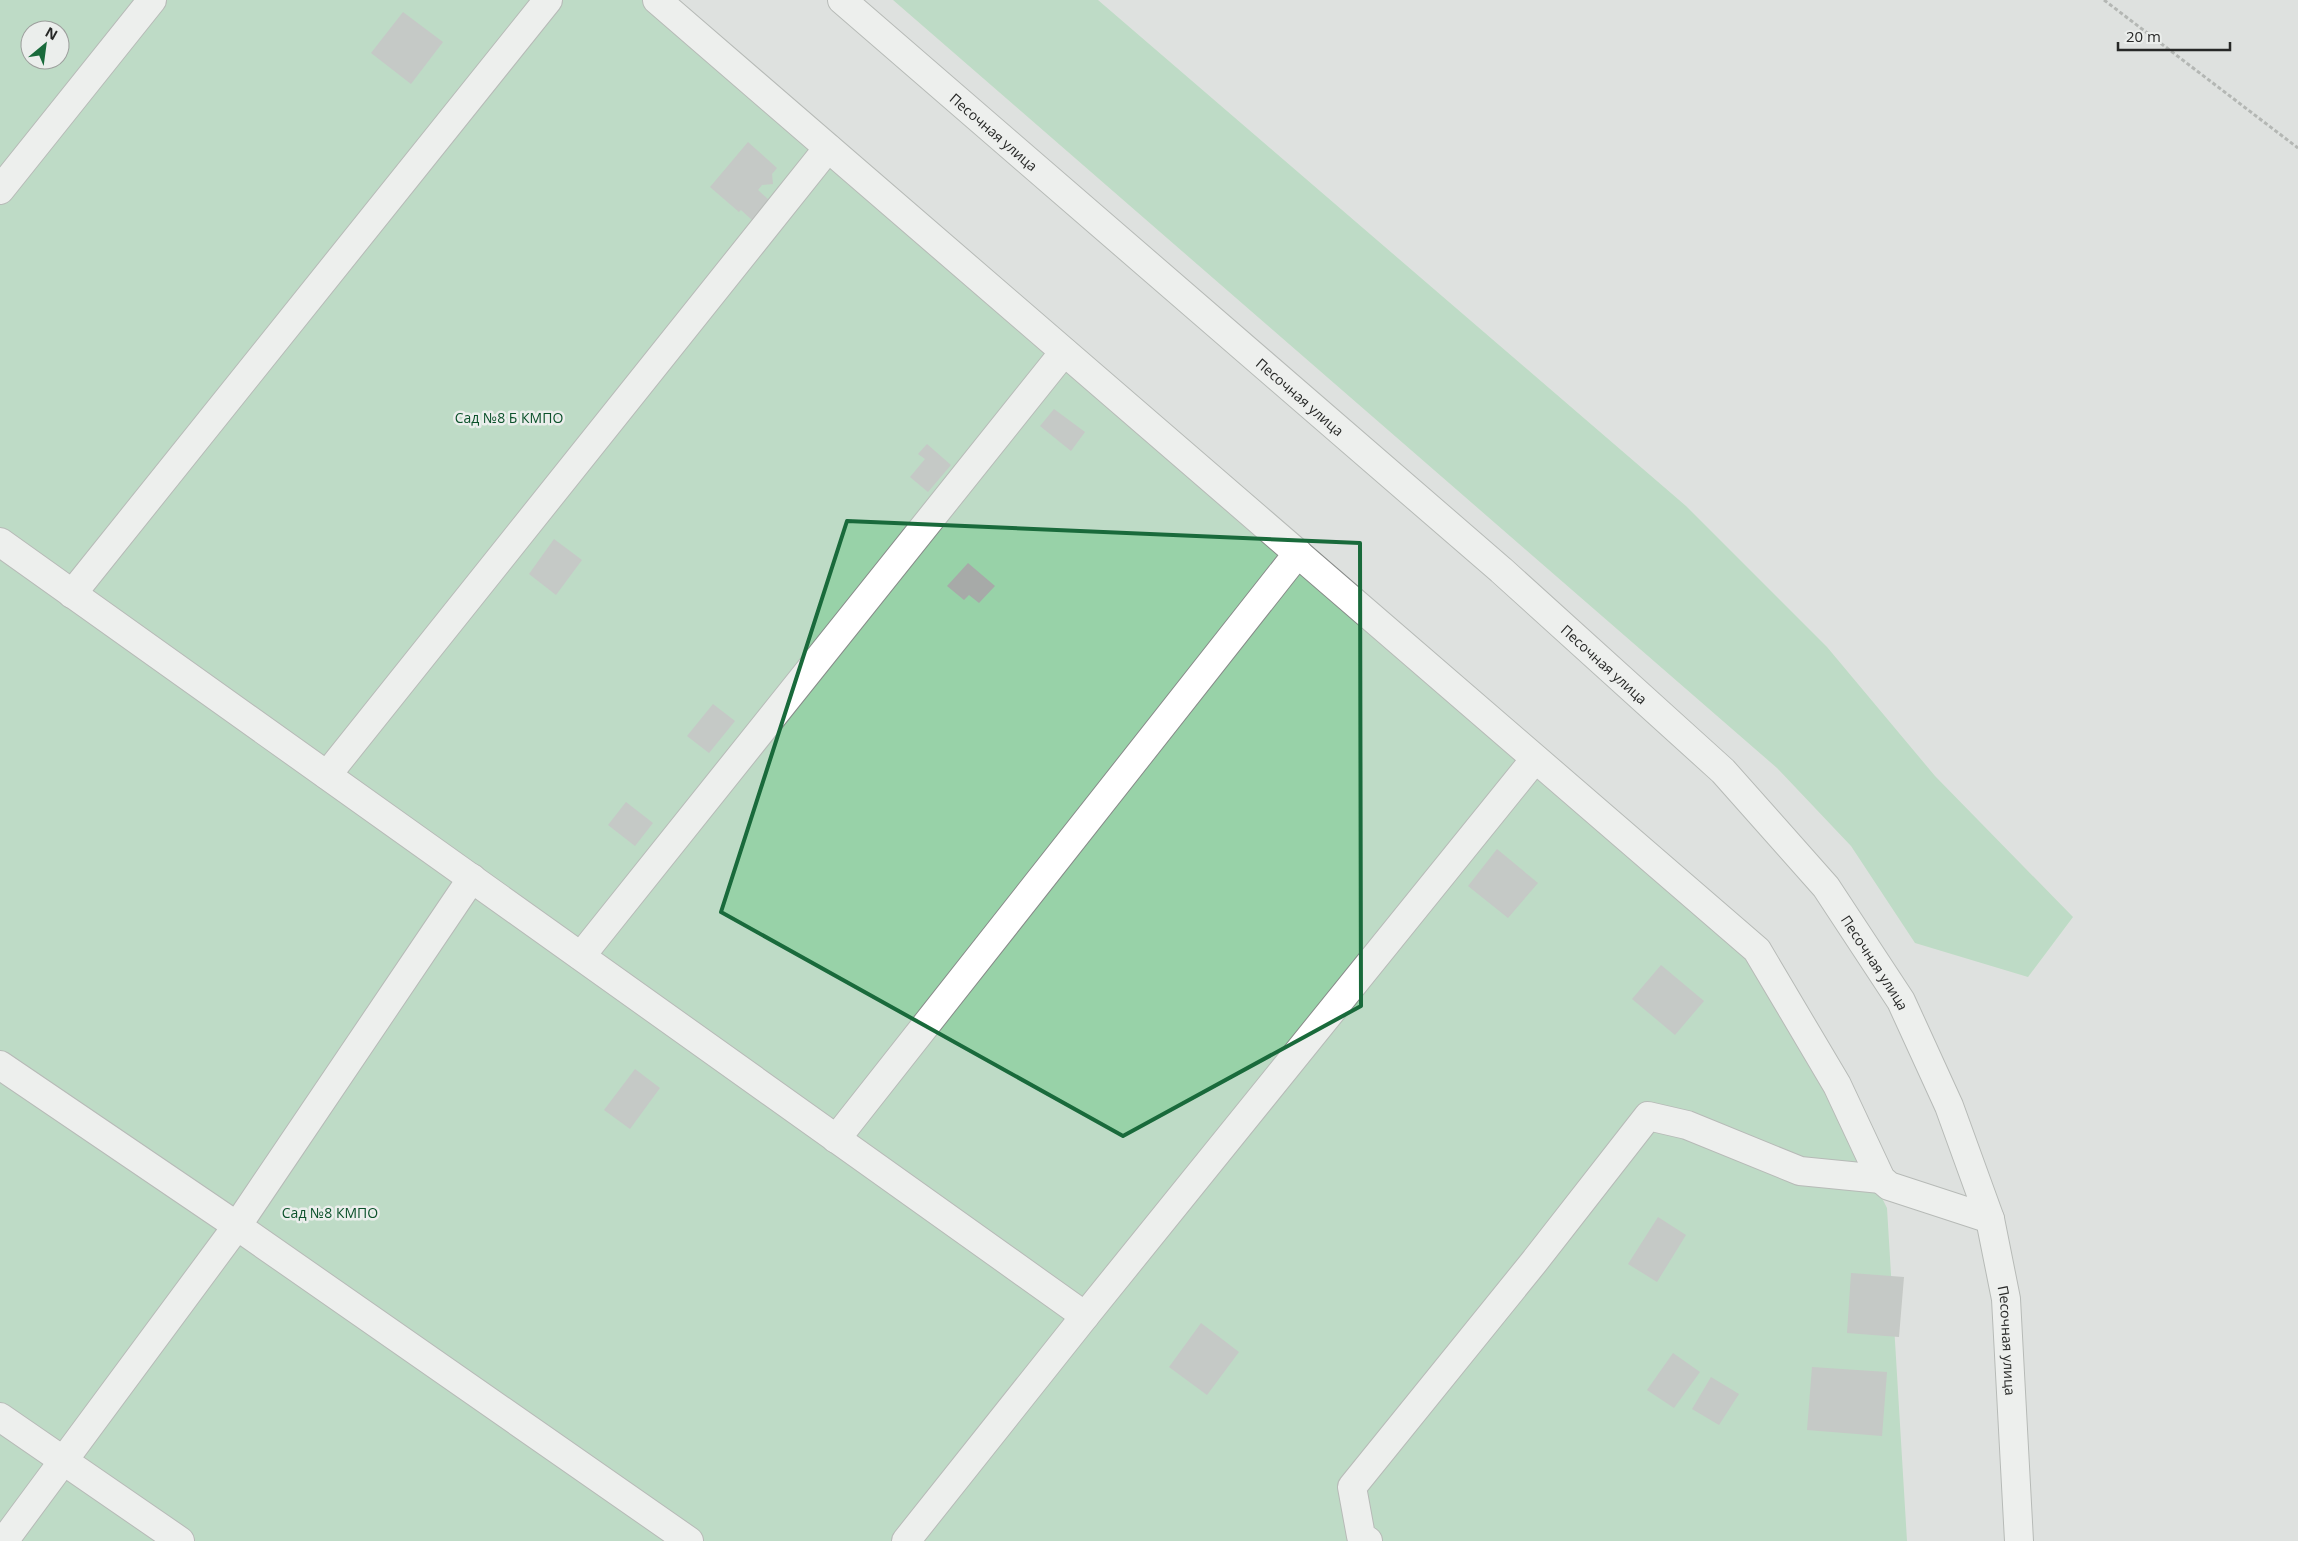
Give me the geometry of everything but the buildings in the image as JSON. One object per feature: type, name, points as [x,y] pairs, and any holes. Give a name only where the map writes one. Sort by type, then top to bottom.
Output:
[{"type":"main road","points":[[0,190],[152,0]]},
{"type":"main road","points":[[72,594],[548,0]]},
{"type":"main road","points":[[656,0],[1757,950],[1837,1085],[1881,1179],[1888,1186],[1990,1219]]},
{"type":"main road","name":"Песочная улица","points":[[842,0],[1501,570],[1723,771],[1826,887],[1901,1001],[1949,1106],[1990,1219],[2006,1299],[2019,1541]]},
{"type":"main road","points":[[326,775],[828,148]]},
{"type":"main road","points":[[581,956],[1064,352]]},
{"type":"main road","points":[[0,542],[1085,1316]]},
{"type":"main road","points":[[836,1139],[1298,554]]},
{"type":"main road","points":[[906,1541],[1085,1316],[1535,759]]},
{"type":"main road","points":[[4,1541],[237,1226],[472,878]]},
{"type":"main road","points":[[0,1065],[237,1226],[689,1541]]},
{"type":"main road","points":[[1368,1541],[1361,1536],[1352,1487],[1534,1262],[1648,1116],[1687,1125],[1800,1171],[1881,1179]]},
{"type":"main road","points":[[0,1417],[180,1541]]},
{"type":"path","points":[[2104,0],[2298,148]]},
{"type":"highlighted area","points":[[847,521],[1360,543],[1361,1006],[1123,1136],[721,912]]},
{"type":"green space","name":"Сад №8 Б КМПО","points":[[0,0],[665,0],[1757,947],[1887,1208],[1907,1541],[0,1541]]},
{"type":"green space","points":[[893,0],[1098,0],[1686,506],[1827,647],[1935,776],[2073,917],[2028,977],[1915,943],[1851,846],[1777,768]]},
{"type":"park label","name":"Сад №8 КМПО","points":[[330,1212]]}]
